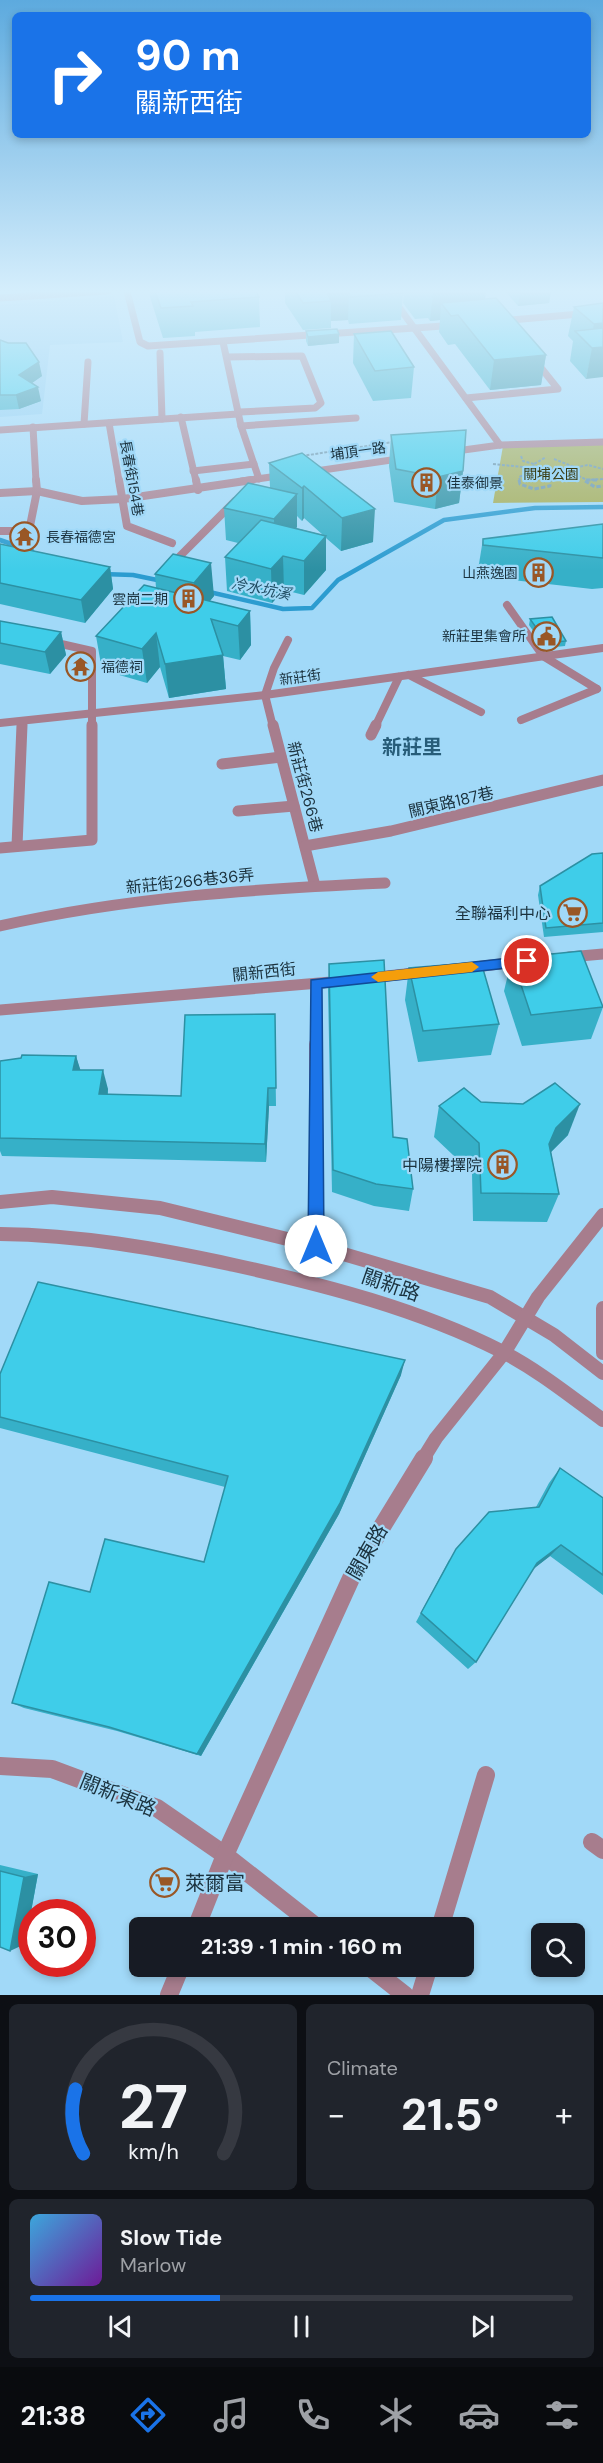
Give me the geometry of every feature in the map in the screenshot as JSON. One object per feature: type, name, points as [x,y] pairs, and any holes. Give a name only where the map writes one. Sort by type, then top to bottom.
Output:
[{"type":"street","points":[[84,424],[87,384]]},
{"type":"street","points":[[161,384],[162,419]]},
{"type":"street","points":[[233,384],[241,426],[259,479]]},
{"type":"street","points":[[0,430],[315,408],[321,403],[313,384]]},
{"type":"street","points":[[456,384],[500,445]]},
{"type":"street","points":[[466,398],[558,389],[554,384]]},
{"type":"street","points":[[181,417],[198,490]]},
{"type":"street","points":[[241,426],[356,418]]},
{"type":"street","name":"長春街154巷","points":[[109,423],[127,526],[172,543]]},
{"type":"street","points":[[0,531],[29,531],[37,491],[33,428]]},
{"type":"street","points":[[434,454],[500,445],[603,442]]},
{"type":"street","name":"埔頂一路","points":[[294,474],[411,457]]},
{"type":"street","points":[[193,471],[254,464]]},
{"type":"street","points":[[0,493],[37,491],[82,501],[123,499],[198,490],[282,475]]},
{"type":"street","points":[[250,489],[271,477]]},
{"type":"street","points":[[178,558],[240,495]]},
{"type":"street","points":[[507,605],[543,656],[597,689],[521,720]]},
{"type":"street","points":[[0,848],[92,840],[91,716],[95,647],[35,638]]},
{"type":"street","points":[[265,695],[274,668],[288,640]]},
{"type":"street","name":"新莊街","points":[[0,723],[91,716],[265,695],[603,648]]},
{"type":"street","points":[[370,735],[404,676],[481,712]]},
{"type":"street","name":"新莊街266巷","points":[[265,695],[315,886]]},
{"type":"street","points":[[17,846],[22,721]]},
{"type":"street","points":[[222,764],[281,756]]},
{"type":"street","name":"關東路187巷","points":[[304,846],[391,831],[603,780]]},
{"type":"street","points":[[238,811],[294,806]]},
{"type":"street","name":"新莊街266巷36弄","points":[[0,926],[51,913],[104,906],[315,886],[385,883]]},
{"type":"street","points":[[560,958],[603,954]]},
{"type":"street","points":[[459,969],[538,960]]},
{"type":"street","name":"關新西街","points":[[0,1010],[316,984],[436,971]]},
{"type":"street","points":[[316,984],[316,1246]]},
{"type":"street","name":"關新路","points":[[0,1202],[52,1197],[160,1208],[316,1246],[490,1297],[554,1335],[603,1373]]},
{"type":"street","name":"關東路","points":[[200,1917],[225,1855],[353,1574],[436,1438],[504,1353],[525,1318],[603,1215]]},
{"type":"street","name":"關新路","points":[[0,1234],[58,1236],[145,1246],[285,1275],[401,1310],[504,1353],[603,1420]]},
{"type":"street","points":[[603,1308],[601,1335],[603,1353]]},
{"type":"street","name":"關新東路","points":[[0,1766],[52,1769],[158,1808],[225,1855],[304,1917]]},
{"type":"street","points":[[443,1917],[486,1774]]},
{"type":"street","points":[[170,1995],[177,1977]]},
{"type":"street","points":[[382,1977],[405,1995]]},
{"type":"street","points":[[420,1995],[426,1977]]},
{"type":"path","points":[[302,457],[396,441]]},
{"type":"path","points":[[547,458],[574,467],[593,465],[603,469]]},
{"type":"path","points":[[494,464],[533,468],[532,472]]},
{"type":"path","points":[[573,473],[574,467]]},
{"type":"path","points":[[547,478],[550,486],[528,489],[520,484],[519,477],[524,473],[532,472],[547,478],[573,473],[595,487],[603,486]]},
{"type":"path","points":[[585,480],[603,479]]},
{"type":"shaded area","points":[[0,384],[45,384],[42,414],[0,417]]},
{"type":"green space","name":"關埔公園","points":[[603,444],[603,502],[493,503],[503,446]]},
{"type":"building","points":[[0,384],[33,384],[38,387],[16,395],[0,395]]},
{"type":"building","points":[[466,430],[463,471],[438,477],[396,469],[391,435]]},
{"type":"building","points":[[302,453],[375,509],[342,518],[304,486],[302,488],[269,463]]},
{"type":"building","points":[[248,483],[297,494],[274,519],[224,508]]},
{"type":"building","points":[[261,520],[326,536],[304,561],[283,556],[271,569],[225,557]]},
{"type":"building","points":[[603,524],[603,558],[483,545],[483,539]]},
{"type":"building","points":[[0,544],[110,567],[81,600],[0,583]]},
{"type":"building","points":[[173,554],[211,563],[194,583],[155,574]]},
{"type":"building","points":[[144,585],[250,611],[238,626],[211,619],[223,655],[165,664],[156,633],[142,649],[96,636]]},
{"type":"building","points":[[552,617],[566,641],[547,643],[530,619]]},
{"type":"building","points":[[0,621],[61,632],[45,652],[0,643]]},
{"type":"building","name":"全聯福利中心","points":[[603,853],[603,923],[546,928],[540,886],[592,854]]},
{"type":"building","points":[[581,951],[603,1007],[531,1015],[512,958]]},
{"type":"building","points":[[384,960],[393,1137],[407,1139],[413,1189],[376,1184],[333,1170],[329,964]]},
{"type":"building","points":[[481,962],[499,1024],[423,1031],[409,968]]},
{"type":"building","points":[[275,1014],[276,1088],[268,1088],[265,1144],[0,1138],[0,1061],[21,1058],[22,1055],[76,1056],[73,1070],[103,1070],[99,1094],[181,1096],[185,1015]]},
{"type":"building","points":[[555,1083],[580,1104],[556,1128],[549,1144],[559,1194],[481,1193],[479,1143],[439,1106],[464,1088],[481,1102],[523,1104]]},
{"type":"building","points":[[38,1282],[405,1360],[340,1503],[197,1754],[109,1727],[12,1703],[49,1582],[90,1592],[105,1539],[204,1562],[228,1476],[0,1417],[0,1374]]},
{"type":"building","points":[[560,1468],[603,1498],[603,1575],[561,1545],[537,1563],[476,1662],[421,1613],[456,1549],[489,1512],[539,1507]]},
{"type":"building","points":[[0,1871],[24,1877],[18,1899],[10,1951],[0,1947]]},
{"type":"waterway","name":"冷水坑溪","points":[[205,591],[283,609],[312,608],[338,580],[444,520],[535,508],[603,507]]},
{"type":"waterway","name":"冷水坑溪","points":[[0,540],[32,551]]},
{"type":"waterway","name":"冷水坑溪","points":[[102,574],[133,575],[162,581]]},
{"type":"slow traffic","points":[[378,977],[472,967]]},
{"type":"place","name":"佳泰御景","points":[[426,483]]},
{"type":"place","name":"長春福德宮","points":[[25,537]]},
{"type":"place","name":"山燕逸園","points":[[539,573]]},
{"type":"place","name":"雲崗二期","points":[[189,599]]},
{"type":"place","name":"新莊里集會所","points":[[547,636]]},
{"type":"place","name":"福德祠","points":[[80,667]]},
{"type":"place","name":"全聯福利中心","points":[[572,913]]},
{"type":"place","name":"中陽樓擇院","points":[[503,1165]]},
{"type":"place","name":"萊爾富","points":[[164,1883]]},
{"type":"district","name":"新莊里","points":[[412,747]]},
{"type":"route","points":[[316,1246],[316,984],[527,961]]}]
